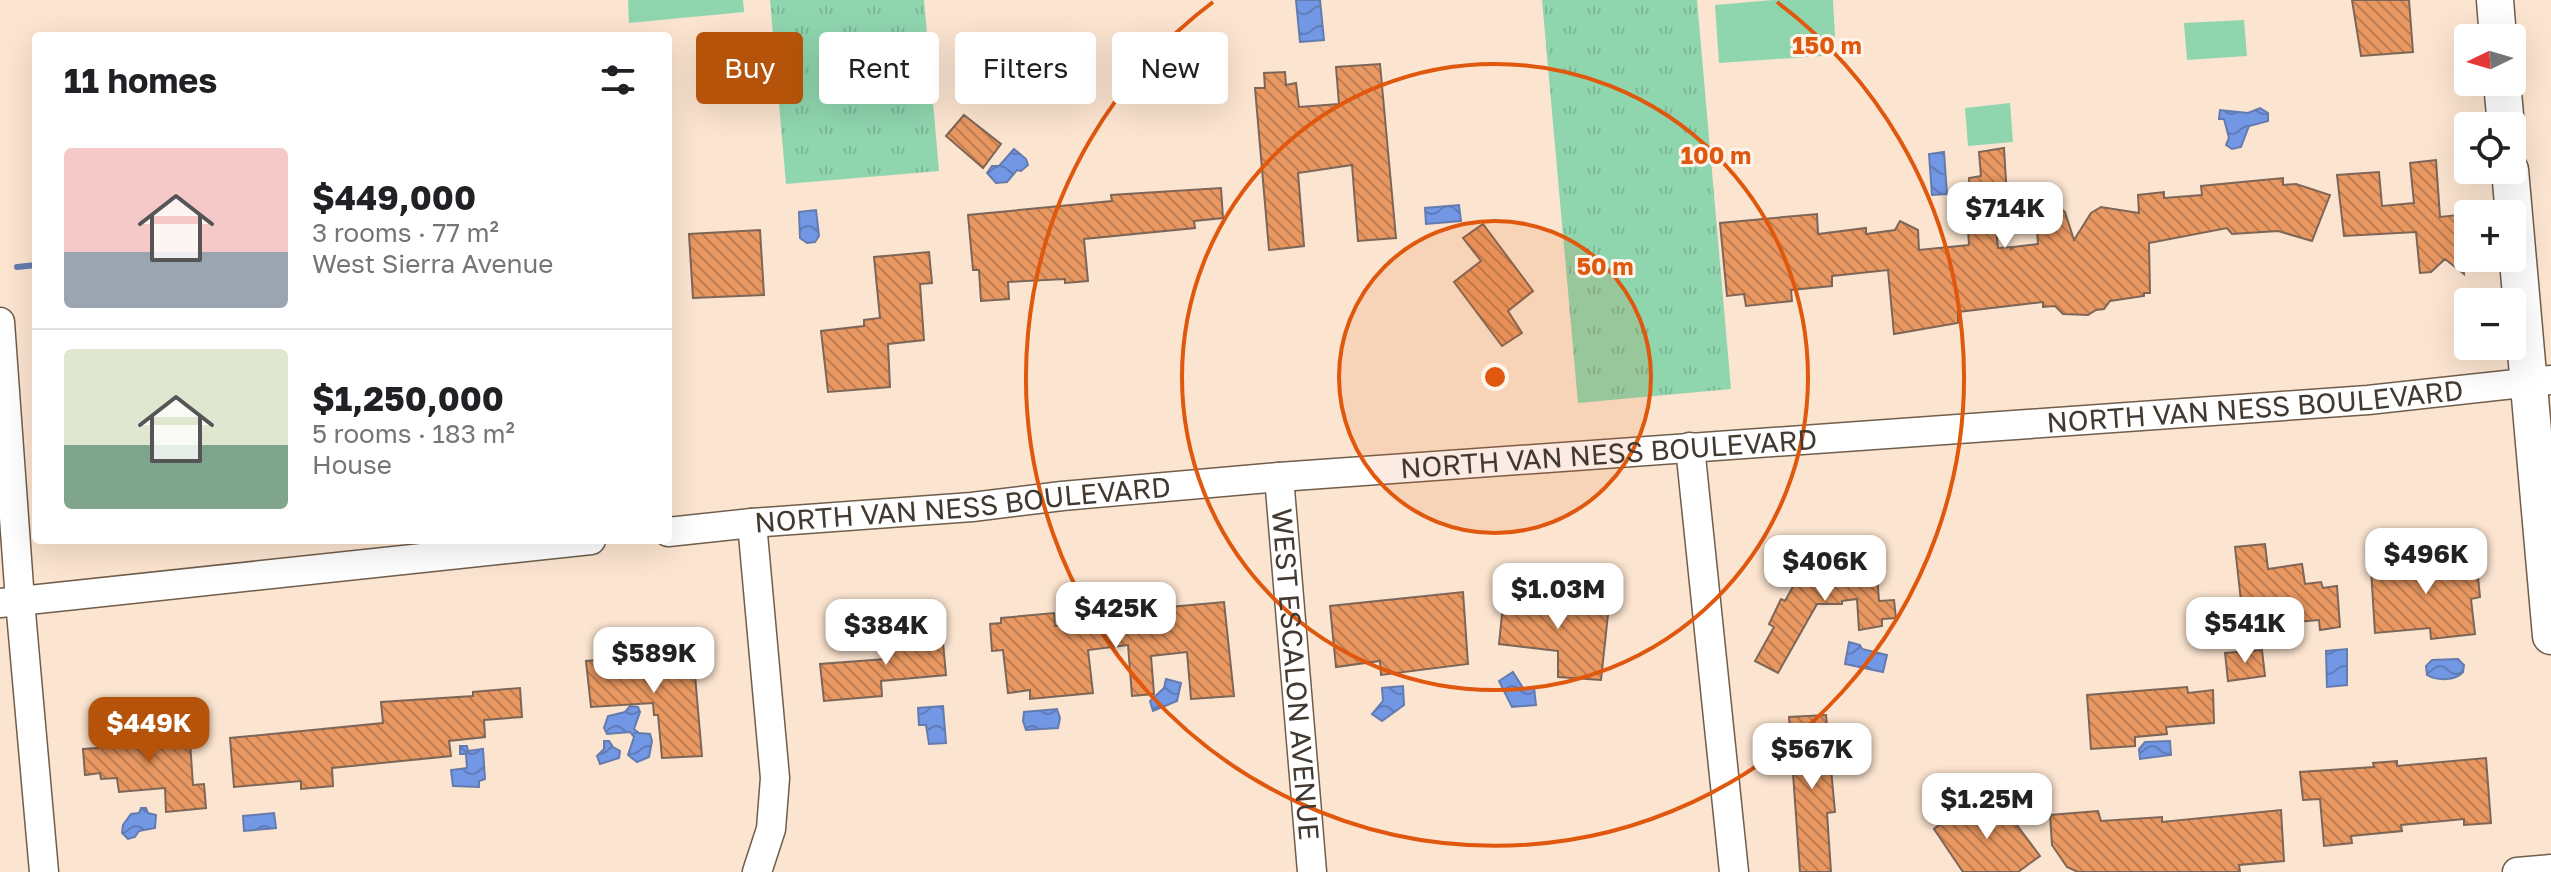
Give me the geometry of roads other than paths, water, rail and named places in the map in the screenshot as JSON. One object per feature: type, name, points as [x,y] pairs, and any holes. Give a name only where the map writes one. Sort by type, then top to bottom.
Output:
[{"type":"main road","points":[[2495,0],[2497,24]]},
{"type":"main road","points":[[2512,184],[2540,381],[2551,636]]},
{"type":"street","points":[[0,322],[10,602],[44,872]]},
{"type":"street","name":"NORTH VAN NESS BOULEVARD","points":[[672,532],[1279,477],[2368,400],[2540,381]]},
{"type":"street","points":[[1690,447],[1734,872]]},
{"type":"street","name":"WEST ESCALON AVENUE","points":[[1279,477],[1312,872]]},
{"type":"street","points":[[752,523],[775,778],[771,829],[757,872]]},
{"type":"street","points":[[10,602],[554,544]]},
{"type":"street","points":[[2517,872],[2551,869]]},
{"type":"water","points":[[1296,0],[1320,0],[1324,40],[1300,42]]},
{"type":"water","points":[[2260,108],[2268,113],[2268,121],[2249,126],[2241,147],[2232,149],[2226,145],[2229,138],[2224,119],[2219,119],[2220,110],[2248,113]]},
{"type":"water","points":[[1014,149],[1026,159],[1028,165],[1021,171],[1017,170],[1007,182],[996,183],[987,173],[992,166],[999,166]]},
{"type":"water","points":[[1944,152],[1947,194],[1932,195],[1929,154]]},
{"type":"water","points":[[1459,205],[1461,221],[1426,224],[1425,208]]},
{"type":"water","points":[[816,210],[819,236],[815,242],[807,243],[800,238],[799,212]]},
{"type":"water","points":[[1849,642],[1860,645],[1862,649],[1887,655],[1883,672],[1845,664]]},
{"type":"water","points":[[2347,649],[2347,685],[2327,687],[2326,651]]},
{"type":"water","points":[[2458,659],[2464,665],[2463,672],[2455,677],[2441,679],[2427,675],[2426,666],[2432,660]]},
{"type":"water","points":[[1513,672],[1523,688],[1534,687],[1536,705],[1512,707],[1499,681]]},
{"type":"water","points":[[1166,679],[1181,683],[1177,701],[1153,711],[1150,701],[1164,688]]},
{"type":"water","points":[[1403,686],[1404,705],[1382,721],[1372,714],[1383,701],[1382,688]]},
{"type":"water","points":[[630,706],[638,707],[640,712],[634,729],[650,734],[652,741],[649,757],[637,762],[628,755],[634,737],[630,732],[607,734],[604,728],[608,716],[625,712]]},
{"type":"water","points":[[943,706],[946,743],[929,744],[926,725],[919,725],[918,708]]},
{"type":"water","points":[[1057,709],[1060,718],[1058,728],[1026,730],[1024,712]]},
{"type":"water","points":[[604,741],[609,741],[620,751],[619,758],[600,764],[597,756],[604,749]]},
{"type":"water","points":[[2170,741],[2171,755],[2140,759],[2139,749],[2145,742]]},
{"type":"water","points":[[460,746],[467,746],[468,751],[483,749],[485,779],[479,781],[479,787],[453,786],[451,770],[467,768],[466,754],[460,754]]},
{"type":"water","points":[[141,808],[156,815],[155,828],[139,831],[135,837],[128,839],[122,833],[123,825],[131,814],[139,813]]},
{"type":"water","points":[[274,813],[276,828],[244,831],[243,816]]},
{"type":"waterway","points":[[17,267],[32,265]]}]
